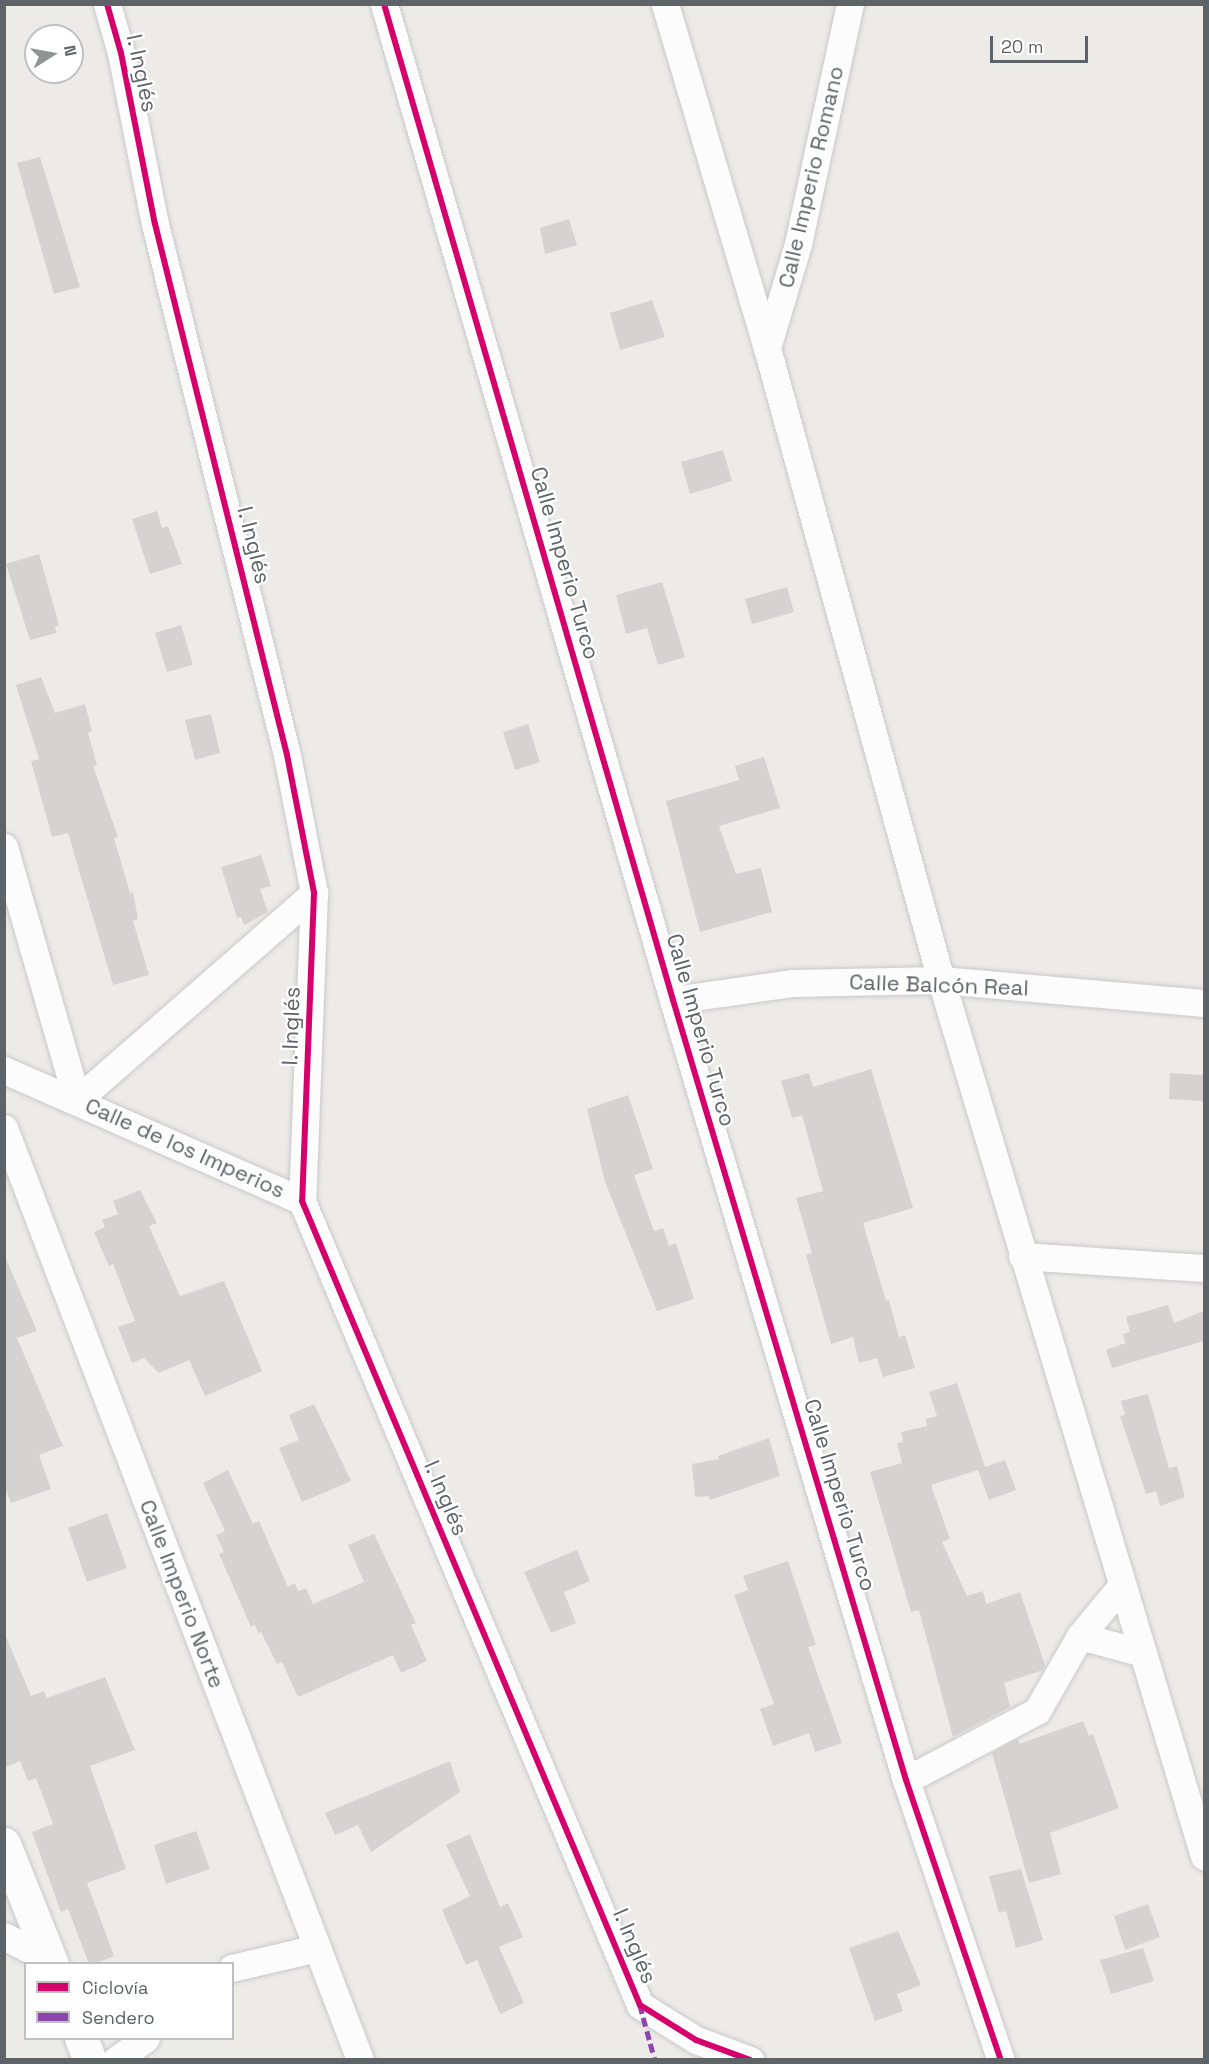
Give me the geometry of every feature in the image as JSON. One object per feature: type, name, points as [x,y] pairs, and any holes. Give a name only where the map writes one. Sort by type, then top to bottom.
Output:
[{"type":"street","name":"I. Inglés","points":[[107,4],[121,52],[155,224],[287,755],[314,894],[302,1201],[640,2005],[696,2040],[750,2060]]},
{"type":"street","name":"Calle Imperio Turco","points":[[384,4],[673,1000],[906,1780],[1001,2060]]},
{"type":"street","points":[[665,4],[687,66],[767,348],[941,981],[1204,1856]]},
{"type":"street","name":"Calle Imperio Romano","points":[[767,348],[798,244],[850,4]]},
{"type":"street","name":"Calle de los Imperios","points":[[4,847],[77,1100],[302,1201]]},
{"type":"street","points":[[4,1070],[77,1100],[314,894]]},
{"type":"street","name":"Calle Balcón Real","points":[[673,1000],[793,983],[941,981],[1204,1003]]},
{"type":"street","name":"Calle Imperio Norte","points":[[4,1128],[360,2060]]},
{"type":"street","points":[[1022,1256],[1204,1268]]},
{"type":"street","points":[[906,1780],[1037,1711],[1080,1636],[1122,1585]]},
{"type":"street","points":[[1080,1636],[1143,1653]]},
{"type":"street","points":[[4,1844],[51,1962]]},
{"type":"street","points":[[4,1936],[51,1962]]},
{"type":"street","points":[[234,1968],[317,1948]]},
{"type":"street","points":[[82,2040],[90,2060]]},
{"type":"street","points":[[116,2060],[143,2040]]},
{"type":"building","points":[[40,157],[80,287],[54,294],[17,163]]},
{"type":"building","points":[[569,219],[577,245],[545,254],[540,228]]},
{"type":"building","points":[[652,300],[665,337],[620,350],[610,313]]},
{"type":"building","points":[[723,450],[732,481],[690,494],[681,462]]},
{"type":"building","points":[[157,511],[162,528],[168,526],[182,564],[150,574],[132,519]]},
{"type":"building","points":[[39,554],[59,625],[55,627],[57,633],[30,640],[6,564]]},
{"type":"building","points":[[662,582],[685,657],[658,665],[647,628],[626,634],[616,595]]},
{"type":"building","points":[[787,587],[794,612],[752,624],[745,599]]},
{"type":"building","points":[[181,625],[193,665],[167,672],[155,633]]},
{"type":"building","points":[[41,677],[55,713],[85,704],[92,731],[88,733],[97,765],[93,766],[118,837],[114,838],[130,893],[133,892],[138,919],[133,921],[149,975],[113,985],[68,833],[52,837],[31,761],[39,759],[16,685]]},
{"type":"building","points":[[211,714],[220,753],[195,760],[185,720]]},
{"type":"building","points":[[528,724],[540,762],[515,770],[503,732]]},
{"type":"building","points":[[764,757],[780,808],[719,826],[736,874],[761,868],[772,912],[700,932],[666,801],[739,780],[735,766]]},
{"type":"building","points":[[261,855],[271,886],[260,889],[268,912],[244,925],[241,917],[237,918],[221,867]]},
{"type":"building","points":[[871,1069],[913,1208],[863,1223],[886,1301],[889,1300],[899,1337],[905,1335],[915,1368],[883,1377],[877,1358],[859,1363],[853,1337],[831,1344],[806,1255],[812,1253],[796,1198],[823,1191],[802,1115],[792,1118],[781,1081],[809,1073],[813,1087]]},
{"type":"building","points":[[1170,1073],[1204,1075],[1203,1101],[1169,1099]]},
{"type":"building","points":[[628,1095],[653,1169],[634,1175],[654,1231],[663,1228],[669,1246],[676,1243],[694,1299],[657,1311],[605,1182],[587,1109]]},
{"type":"building","points":[[140,1190],[157,1223],[149,1226],[180,1296],[224,1281],[262,1371],[205,1396],[189,1360],[159,1373],[144,1358],[132,1363],[118,1327],[135,1321],[113,1264],[109,1266],[94,1232],[105,1227],[102,1220],[118,1214],[113,1201]]},
{"type":"building","points":[[4,1254],[37,1331],[17,1338],[63,1446],[39,1455],[51,1489],[11,1503],[4,1486]]},
{"type":"building","points":[[1168,1305],[1174,1323],[1204,1311],[1204,1341],[1112,1368],[1106,1350],[1125,1343],[1123,1334],[1130,1332],[1126,1317]]},
{"type":"building","points":[[957,1383],[985,1467],[1005,1460],[1016,1490],[989,1500],[978,1470],[931,1485],[950,1539],[942,1542],[967,1596],[983,1591],[986,1604],[1020,1592],[1045,1665],[1043,1670],[1004,1683],[1010,1707],[953,1737],[919,1610],[911,1612],[870,1472],[902,1463],[897,1443],[903,1442],[901,1432],[927,1426],[926,1419],[937,1416],[929,1392]]},
{"type":"building","points":[[1148,1394],[1169,1468],[1177,1466],[1185,1497],[1160,1506],[1156,1491],[1146,1494],[1120,1416],[1125,1415],[1121,1401]]},
{"type":"building","points":[[314,1404],[351,1481],[302,1502],[279,1448],[299,1440],[289,1415]]},
{"type":"building","points":[[769,1438],[780,1476],[710,1500],[708,1496],[695,1497],[692,1464],[719,1459],[718,1456]]},
{"type":"building","points":[[228,1470],[253,1524],[259,1521],[288,1587],[295,1583],[298,1591],[306,1588],[313,1604],[364,1582],[348,1545],[374,1534],[416,1623],[411,1625],[427,1661],[401,1673],[393,1655],[298,1697],[282,1662],[277,1664],[261,1632],[258,1633],[255,1625],[251,1627],[219,1554],[224,1552],[216,1535],[225,1531],[203,1483]]},
{"type":"building","points":[[107,1513],[127,1568],[87,1582],[68,1528]]},
{"type":"building","points":[[577,1550],[590,1581],[564,1592],[576,1623],[551,1633],[524,1572]]},
{"type":"building","points":[[788,1561],[816,1645],[808,1647],[842,1743],[815,1752],[809,1733],[773,1746],[760,1709],[774,1704],[734,1595],[748,1590],[743,1576]]},
{"type":"building","points":[[4,1632],[31,1696],[44,1691],[47,1698],[105,1677],[135,1750],[90,1766],[126,1869],[87,1883],[114,1956],[99,1962],[88,1962],[68,1909],[61,1912],[32,1832],[53,1824],[36,1778],[28,1781],[20,1761],[4,1768]]},
{"type":"building","points":[[1083,1721],[1089,1736],[1093,1734],[1119,1808],[1050,1833],[1061,1874],[1029,1883],[992,1753],[1018,1739],[1019,1744]]},
{"type":"building","points":[[450,1761],[460,1792],[371,1852],[358,1825],[335,1835],[325,1813]]},
{"type":"building","points":[[196,1831],[210,1869],[166,1884],[154,1845]]},
{"type":"building","points":[[470,1834],[500,1907],[508,1903],[523,1937],[499,1947],[524,2003],[500,2014],[477,1960],[466,1965],[442,1910],[470,1896],[446,1845]]},
{"type":"building","points":[[1021,1869],[1043,1940],[1016,1948],[1006,1911],[999,1913],[989,1876]]},
{"type":"building","points":[[1148,1904],[1160,1937],[1125,1950],[1114,1916]]},
{"type":"building","points":[[898,1931],[921,1985],[897,1994],[903,2011],[875,2021],[849,1948]]},
{"type":"building","points":[[1143,1948],[1154,1981],[1111,1994],[1100,1960]]},
{"type":"marked path","points":[[640,2005],[655,2060]]},
{"type":"cycle path","points":[[107,4],[121,53],[155,224],[287,755],[314,893],[302,1201],[640,2005],[696,2040],[750,2060]]},
{"type":"cycle path","points":[[384,4],[673,1000],[906,1780],[1001,2060]]}]
